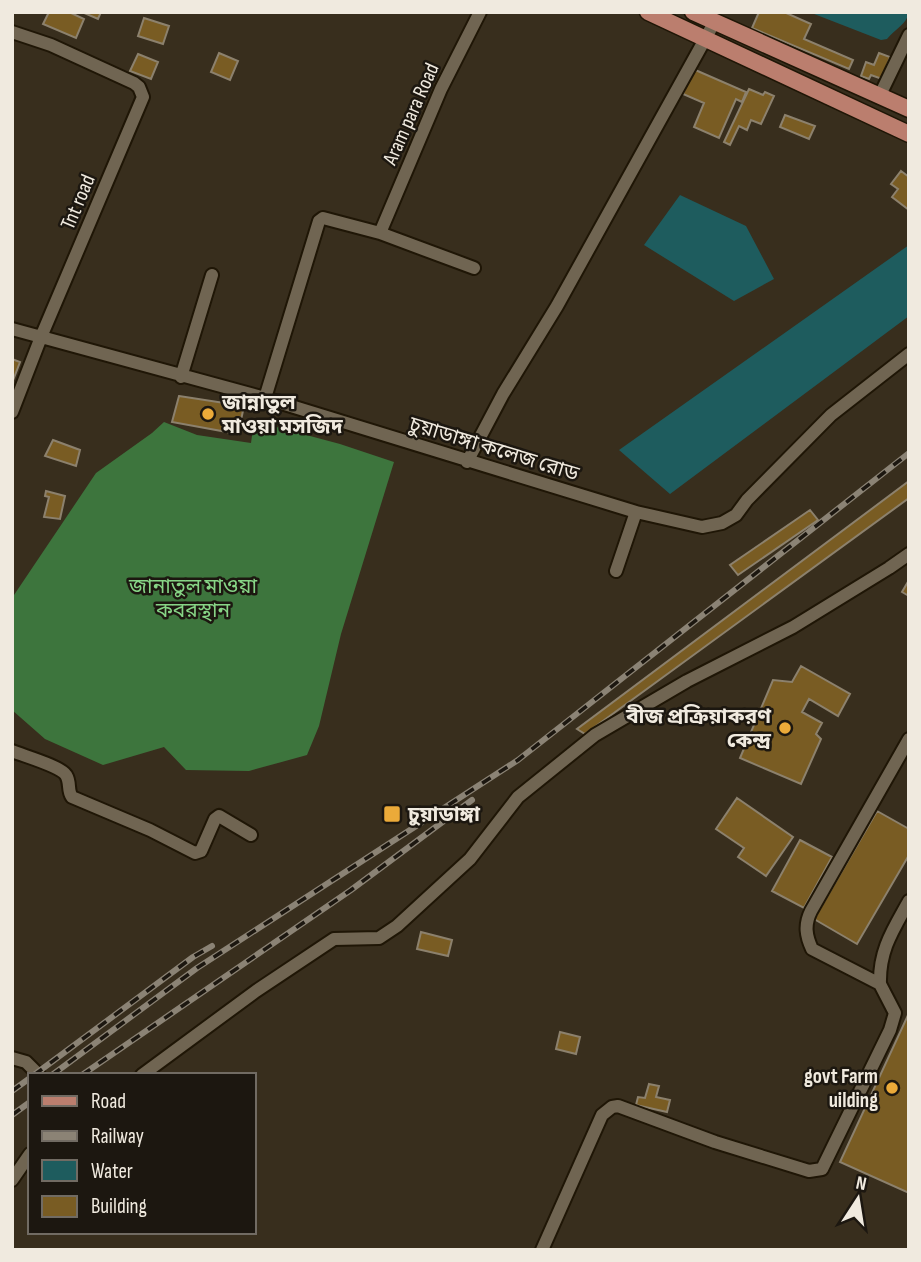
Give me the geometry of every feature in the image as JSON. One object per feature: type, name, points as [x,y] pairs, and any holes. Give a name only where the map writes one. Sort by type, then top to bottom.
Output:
[{"type":"main road","points":[[648,12],[909,134]]},
{"type":"main road","points":[[693,12],[909,110]]},
{"type":"street","name":"Aram para Road","points":[[380,233],[441,89],[480,12]]},
{"type":"street","points":[[467,461],[503,394],[558,306],[714,23]]},
{"type":"street","name":"Tnt road","points":[[12,32],[51,45],[134,83],[142,92],[142,103],[41,337],[12,412]]},
{"type":"street","points":[[880,97],[909,35]]},
{"type":"street","points":[[265,398],[319,221],[328,218],[380,233],[474,268]]},
{"type":"street","points":[[181,377],[212,275]]},
{"type":"street","name":"চুয়াডাঙ্গা কলেজ রোড","points":[[12,329],[265,398],[636,512],[702,527],[723,523],[736,515],[747,500],[831,415],[909,354]]},
{"type":"street","points":[[616,571],[636,512]]},
{"type":"street","points":[[145,1073],[256,991],[334,939],[379,938],[397,926],[470,859],[519,797],[595,735],[687,681],[793,627],[909,554]]},
{"type":"street","points":[[880,984],[812,949],[806,929],[807,919],[909,739]]},
{"type":"street","points":[[12,751],[62,771],[68,779],[68,791],[72,797],[150,830],[195,853],[201,851],[215,819],[219,816],[251,835]]},
{"type":"street","points":[[542,1250],[599,1122],[612,1107],[618,1106],[715,1142],[809,1171],[822,1169],[890,1030],[895,1013],[880,984],[879,965],[883,948],[909,901]]},
{"type":"street","points":[[12,1058],[26,1062],[36,1073]]},
{"type":"street","points":[[12,1180],[28,1157]]},
{"type":"green space","name":"জানাতুল মাওয়া কবরস্থান","points":[[254,421],[394,462],[341,634],[319,726],[307,755],[249,771],[186,770],[164,747],[103,765],[45,739],[12,710],[12,598],[96,473],[164,422],[197,435],[251,443]]},
{"type":"water","points":[[809,12],[909,12],[906,20],[887,39],[881,40]]},
{"type":"water","points":[[680,195],[746,226],[774,279],[734,301],[644,245]]},
{"type":"water","points":[[909,245],[909,316],[670,494],[619,450]]},
{"type":"building","points":[[49,12],[69,12],[84,19],[76,38],[43,24]]},
{"type":"building","points":[[82,12],[101,12],[98,19]]},
{"type":"building","points":[[759,12],[784,12],[811,24],[804,39],[853,60],[849,69],[752,28]]},
{"type":"building","points":[[144,18],[169,26],[163,44],[138,36]]},
{"type":"building","points":[[219,53],[238,61],[230,80],[211,72]]},
{"type":"building","points":[[879,53],[890,57],[882,79],[871,75],[869,79],[861,76],[866,62],[874,65]]},
{"type":"building","points":[[138,54],[158,62],[151,79],[130,71]]},
{"type":"building","points":[[693,69],[746,92],[742,102],[736,99],[719,138],[694,127],[704,103],[683,94]]},
{"type":"building","points":[[749,89],[774,96],[761,124],[751,120],[747,130],[739,126],[730,145],[724,142]]},
{"type":"building","points":[[785,115],[815,126],[809,139],[780,127]]},
{"type":"building","points":[[901,171],[909,177],[909,210],[892,197],[898,189],[891,184]]},
{"type":"building","points":[[12,359],[20,362],[12,383]]},
{"type":"building","name":"জান্নাতুল মাওয়া মসজিদ","points":[[179,396],[244,406],[238,434],[172,422]]},
{"type":"building","points":[[53,440],[80,450],[76,466],[45,456]]},
{"type":"building","points":[[909,481],[909,498],[585,734],[577,729]]},
{"type":"building","points":[[46,491],[65,496],[60,519],[44,517],[49,497],[45,496]]},
{"type":"building","points":[[810,510],[818,520],[738,575],[730,565]]},
{"type":"building","points":[[909,580],[909,596],[902,592]]},
{"type":"building","name":"বীজ প্রক্রিয়াকরণ কেন্দ্র","points":[[801,666],[850,694],[838,716],[809,699],[802,712],[822,723],[816,734],[821,739],[801,784],[740,758],[773,680],[792,682]]},
{"type":"building","points":[[737,798],[793,837],[766,876],[738,857],[744,848],[716,829]]},
{"type":"building","points":[[877,811],[909,829],[909,855],[857,944],[814,919]]},
{"type":"building","points":[[800,840],[832,857],[804,908],[772,891]]},
{"type":"building","points":[[421,932],[452,940],[448,956],[417,949]]},
{"type":"building","name":"govt Farm uilding","points":[[909,1013],[909,1193],[840,1162]]},
{"type":"building","points":[[560,1032],[580,1037],[576,1054],[556,1049]]},
{"type":"building","points":[[649,1084],[659,1086],[656,1097],[670,1100],[667,1112],[636,1105],[638,1097],[645,1098]]},
{"type":"railway","points":[[55,1073],[197,968],[518,760],[909,453]]},
{"type":"railway","points":[[85,1073],[351,890],[472,800]]},
{"type":"railway","points":[[37,1073],[193,957],[212,946]]},
{"type":"railway","points":[[12,1091],[28,1079]]},
{"type":"railway","points":[[12,1115],[28,1103]]},
{"type":"place","name":"জান্নাতুল মাওয়া মসজিদ","points":[[208,414]]},
{"type":"place","name":"বীজ প্রক্রিয়াকরণ কেন্দ্র","points":[[785,728]]},
{"type":"place","name":"চুয়াডাঙ্গা","points":[[392,814]]},
{"type":"place","name":"govt Farm uilding","points":[[892,1088]]}]
